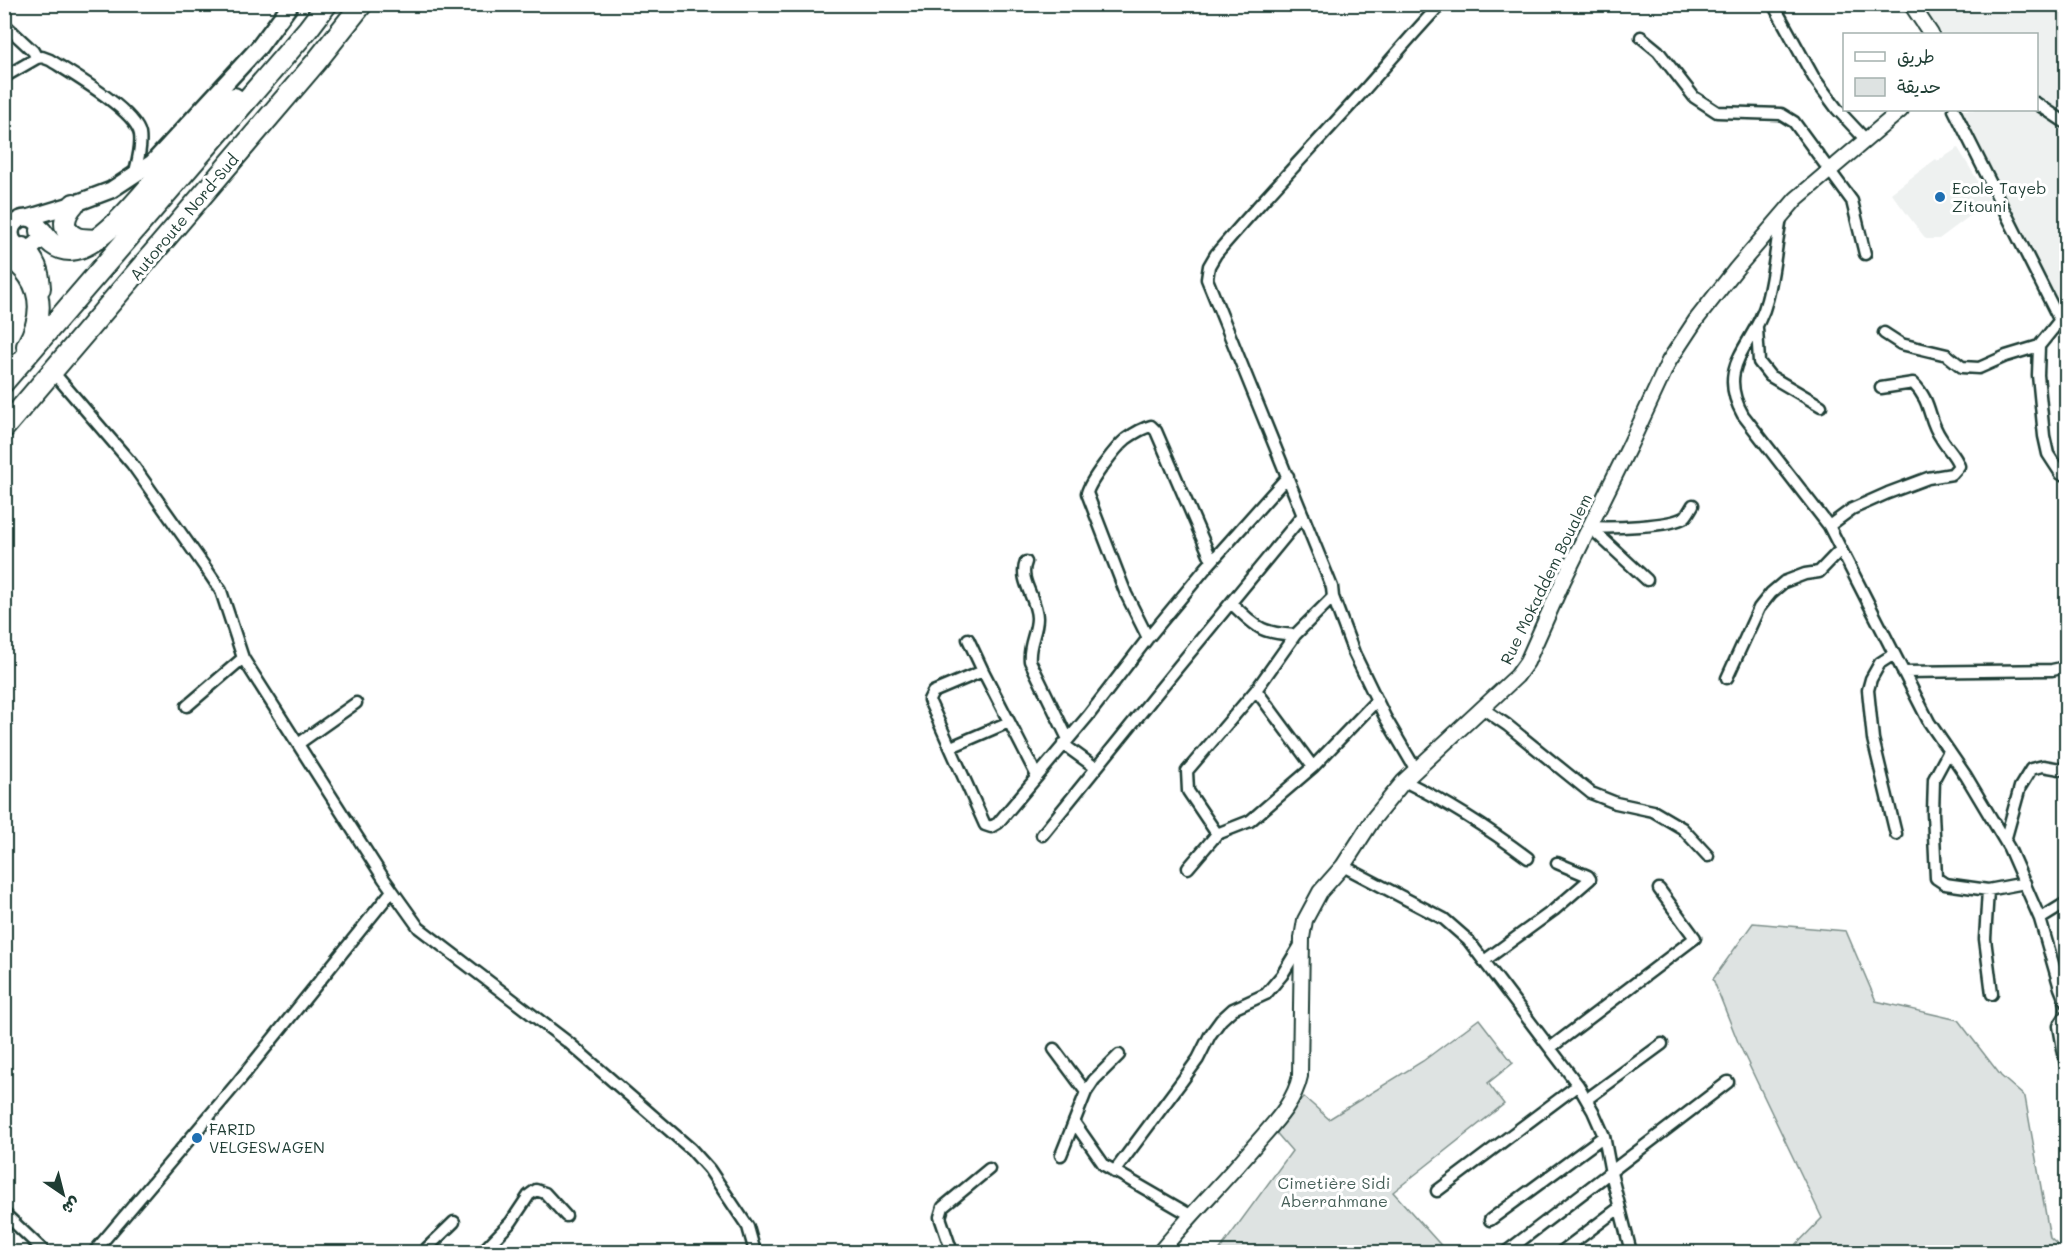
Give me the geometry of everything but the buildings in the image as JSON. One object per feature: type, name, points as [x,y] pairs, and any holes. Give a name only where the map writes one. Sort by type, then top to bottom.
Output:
[{"type":"highway","name":"Autoroute Nord-Sud","points":[[8,378],[327,4]]},
{"type":"highway","name":"Autoroute Nord-Sud","points":[[4,428],[316,62],[362,4]]},
{"type":"highway","points":[[23,223],[56,247],[70,250],[83,247],[107,232],[184,146],[273,58],[308,29]]},
{"type":"highway","points":[[75,204],[66,213],[64,221],[68,231],[76,238],[95,240]]},
{"type":"highway","points":[[8,378],[32,338],[37,324],[40,299],[12,244]]},
{"type":"main road","points":[[23,223],[39,240],[33,246],[12,244],[11,233],[14,223],[44,218],[52,211],[111,190],[152,163],[259,47],[291,4]]},
{"type":"street","points":[[1416,770],[1354,653],[1332,587],[1207,279],[1209,266],[1216,254],[1441,4]]},
{"type":"street","points":[[1773,4],[1814,78],[1837,109],[1865,139]]},
{"type":"street","points":[[1911,4],[1932,32]]},
{"type":"street","points":[[4,24],[33,51],[37,58]]},
{"type":"street","points":[[1641,37],[1658,51],[1694,97],[1718,112],[1781,114],[1794,122],[1852,201],[1865,254]]},
{"type":"street","points":[[4,76],[42,57],[119,106],[140,133],[140,151],[134,176]]},
{"type":"street","points":[[2038,104],[2067,123]]},
{"type":"street","name":"Rue Mokaddem Boualem","points":[[1162,1252],[1265,1134],[1298,1089],[1302,941],[1305,920],[1320,891],[1343,866],[1374,818],[1404,781],[1517,676],[1527,662],[1563,581],[1669,361],[1696,320],[1796,199],[1900,111]]},
{"type":"street","points":[[1955,111],[2067,333]]},
{"type":"street","points":[[1781,218],[1767,300],[1757,328],[1738,357],[1735,366],[1733,383],[1737,404],[1743,415],[1829,526],[1929,722],[2005,841],[2040,919],[2060,988],[2067,1003]]},
{"type":"street","points":[[1884,333],[1901,344],[1947,355],[1962,367],[1979,368],[2006,356],[2039,346],[2060,320]]},
{"type":"street","points":[[1757,328],[1760,362],[1770,376],[1821,406]]},
{"type":"street","points":[[2039,346],[2038,375],[2044,436],[2048,454],[2061,474]]},
{"type":"street","points":[[53,372],[132,464],[221,591],[243,658],[393,891],[419,927],[569,1043],[691,1149],[709,1169],[748,1227],[755,1252]]},
{"type":"street","points":[[1829,526],[1852,509],[1928,478],[1952,474],[1959,466],[1955,456],[1941,439],[1933,424],[1929,405],[1921,391],[1912,383],[1881,388]]},
{"type":"street","points":[[1148,638],[1126,594],[1087,493],[1093,480],[1125,440],[1146,427],[1151,426],[1156,431],[1212,561]]},
{"type":"street","points":[[983,671],[933,692],[930,700],[985,825],[991,827],[998,823],[1066,742],[1212,561],[1288,476]]},
{"type":"street","points":[[1590,527],[1611,528],[1665,523],[1684,517],[1693,505]]},
{"type":"street","points":[[1042,836],[1303,515]]},
{"type":"street","points":[[1590,527],[1647,580]]},
{"type":"street","points":[[1727,678],[1759,608],[1771,592],[1784,582],[1805,574],[1819,572],[1841,549]]},
{"type":"street","points":[[1026,562],[1023,570],[1024,579],[1033,598],[1037,617],[1031,643],[1030,661],[1066,742],[1096,768]]},
{"type":"street","points":[[1217,834],[1188,791],[1187,771],[1256,690],[1295,635],[1334,597]]},
{"type":"street","points":[[1232,604],[1259,628],[1267,632],[1295,635]]},
{"type":"street","points":[[968,639],[1037,776]]},
{"type":"street","points":[[1894,654],[1880,663],[1868,690],[1873,739],[1896,834]]},
{"type":"street","points":[[187,706],[243,658]]},
{"type":"street","points":[[1903,672],[2052,670],[2067,667]]},
{"type":"street","points":[[1256,690],[1313,767]]},
{"type":"street","points":[[1188,868],[1217,834],[1250,821],[1313,767],[1377,700]]},
{"type":"street","points":[[298,744],[356,703]]},
{"type":"street","points":[[1482,708],[1508,725],[1591,793],[1653,811],[1682,828],[1708,856]]},
{"type":"street","points":[[951,747],[1009,722]]},
{"type":"street","points":[[1949,751],[1934,779],[1936,878],[1945,884],[1988,890],[2025,883]]},
{"type":"street","points":[[2005,841],[2020,787],[2031,769],[2043,766],[2067,771]]},
{"type":"street","points":[[1404,781],[1439,798],[1480,823],[1528,858]]},
{"type":"street","points":[[1484,961],[1554,910],[1590,879],[1588,876],[1557,863]]},
{"type":"street","points":[[1343,866],[1444,919],[1468,940],[1578,1084],[1604,1136],[1630,1252]]},
{"type":"street","points":[[1550,1048],[1695,938],[1659,889]]},
{"type":"street","points":[[1988,890],[1985,939],[1992,994]]},
{"type":"street","points":[[94,1252],[238,1082],[393,891]]},
{"type":"street","points":[[2040,919],[2067,903]]},
{"type":"street","points":[[1114,1172],[1188,1074],[1221,1020],[1233,1009],[1266,994],[1282,975],[1302,941]]},
{"type":"street","points":[[2067,1015],[2059,1026],[2067,1065]]},
{"type":"street","points":[[1587,1099],[1662,1044]]},
{"type":"street","points":[[1054,1049],[1086,1092]]},
{"type":"street","points":[[1061,1155],[1086,1092],[1094,1080],[1119,1054]]},
{"type":"street","points":[[1506,1252],[1728,1082]]},
{"type":"street","points":[[1437,1191],[1578,1084]]},
{"type":"street","points":[[1074,1122],[1104,1166],[1192,1216]]},
{"type":"street","points":[[1490,1220],[1604,1136]]},
{"type":"street","points":[[952,1252],[940,1217],[943,1207],[989,1169]]},
{"type":"street","points":[[482,1252],[511,1222],[536,1190],[545,1193],[566,1216]]},
{"type":"street","points":[[1561,1252],[1619,1208]]},
{"type":"street","points":[[4,1213],[45,1252]]},
{"type":"street","points":[[423,1252],[454,1222]]},
{"type":"shaded area","points":[[1924,5],[2066,5],[2066,324],[1963,111],[2038,111],[2038,33],[1934,33]]},
{"type":"shaded area","name":"Ecole Tayeb Zitouni","points":[[1958,148],[1990,201],[1939,239],[1926,239],[1891,193],[1936,159],[1938,161]]},
{"type":"green space","points":[[1753,923],[1846,931],[1876,1001],[1958,1020],[2001,1076],[2025,1097],[2050,1238],[2066,1252],[1789,1252],[1822,1218],[1738,1042],[1713,979]]},
{"type":"green space","name":"Cimetière Sidi Aberrahmane","points":[[1479,1019],[1513,1063],[1488,1083],[1504,1104],[1393,1192],[1447,1252],[1218,1252],[1292,1151],[1273,1129],[1304,1097],[1329,1119],[1423,1061]]},
{"type":"place","name":"Ecole Tayeb Zitouni","points":[[1940,197]]},
{"type":"place","name":"FARID VELGESWAGEN","points":[[197,1138]]}]
